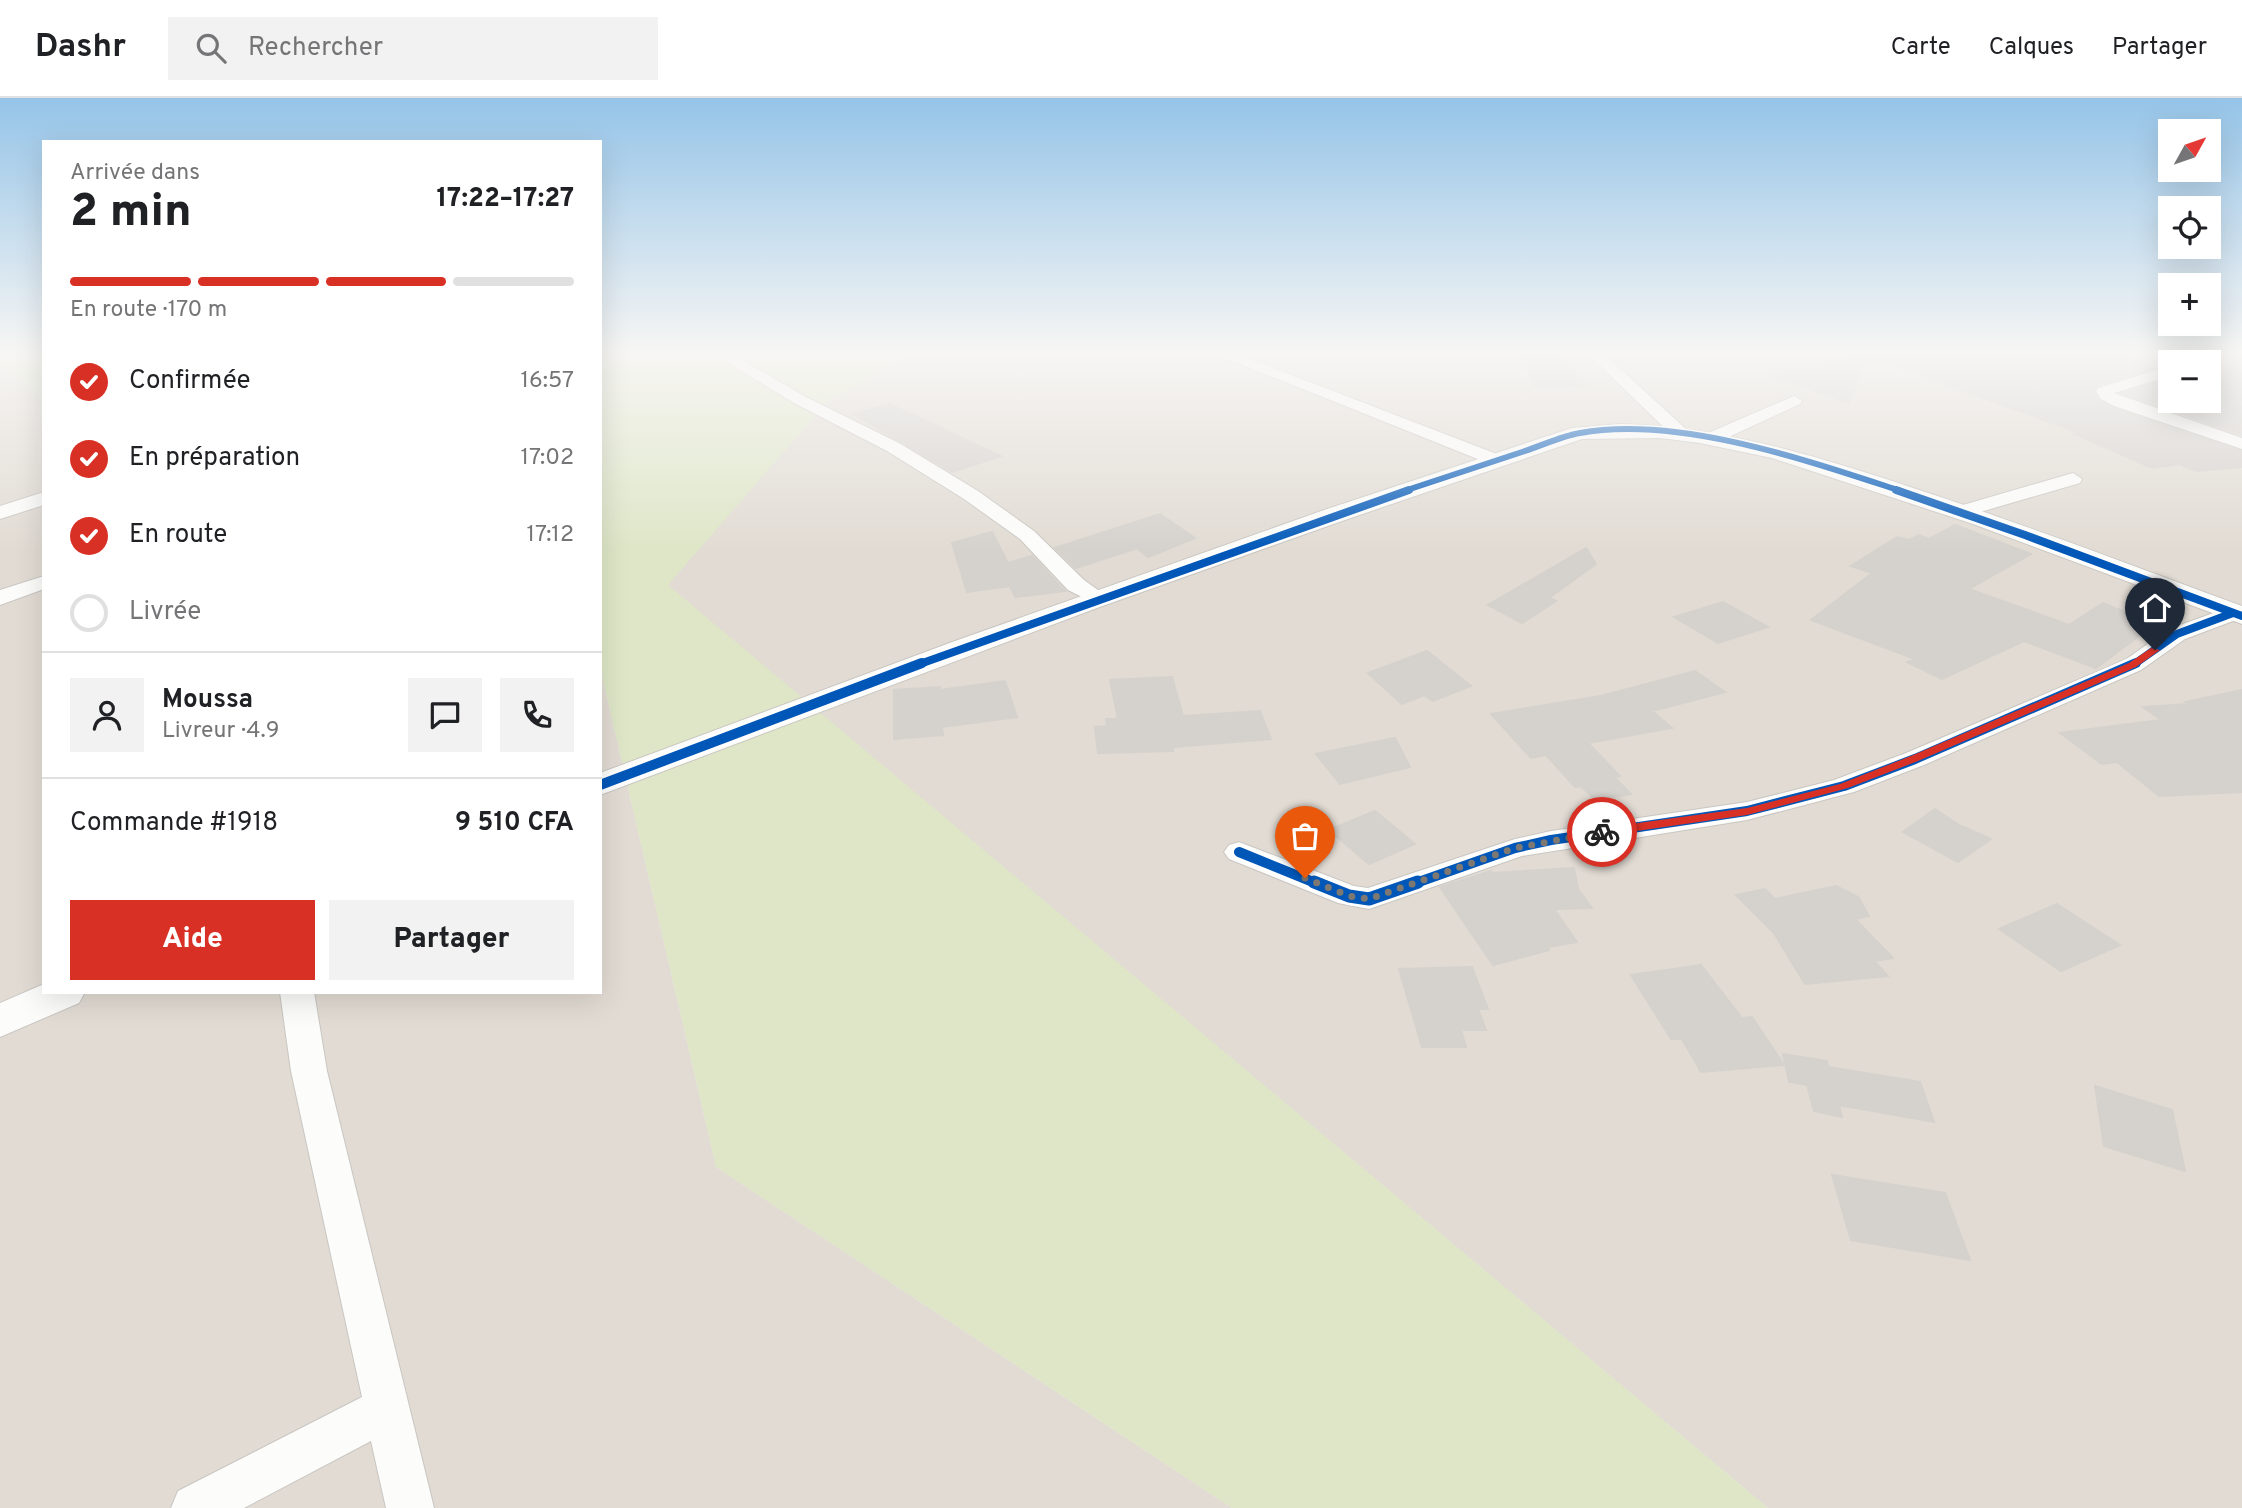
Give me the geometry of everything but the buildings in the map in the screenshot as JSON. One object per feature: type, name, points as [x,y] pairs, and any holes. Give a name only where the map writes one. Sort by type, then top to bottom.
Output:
[{"type":"street","points":[[837,419],[893,447],[971,495],[1027,534],[1076,585],[1098,598]]},
{"type":"street","points":[[1390,419],[1496,460]]},
{"type":"street","points":[[1665,419],[1682,435]]},
{"type":"street","points":[[1714,437],[1754,419]]},
{"type":"street","points":[[2167,419],[2242,444]]},
{"type":"street","points":[[602,784],[796,709],[1271,536],[1580,433],[1612,429],[1714,437],[1831,468],[1963,511],[2238,615]]},
{"type":"street","points":[[1963,511],[2073,479]]},
{"type":"street","points":[[0,513],[42,499]]},
{"type":"street","points":[[0,598],[42,584]]},
{"type":"street","points":[[1239,852],[1349,896],[1369,899],[1515,848],[1775,805],[1844,786],[1927,754],[2133,665],[2176,634],[2238,615]]},
{"type":"street","points":[[0,1021],[60,994]]},
{"type":"street","points":[[297,994],[309,1071],[410,1508]]},
{"type":"street","points":[[195,1508],[387,1408]]},
{"type":"shaded area","points":[[0,419],[42,419],[42,994],[602,994],[602,676],[716,1167],[1232,1508],[0,1508]]},
{"type":"shaded area","points":[[812,419],[2242,419],[2242,1508],[1768,1508],[667,585]]},
{"type":"green space","points":[[602,419],[813,419],[668,585],[1768,1508],[1232,1508],[716,1167],[602,676]]},
{"type":"cycle path","points":[[602,784],[1087,602],[1580,433],[1660,431],[1740,443],[1779,453],[1982,519],[2242,616]]},
{"type":"cycle path","points":[[1239,852],[1349,896],[1369,899],[1515,848],[1551,840],[1747,811],[1844,786],[1915,759],[2133,665],[2177,634],[2233,613]]},
{"type":"way so far","points":[[1305,878],[1349,896],[1369,899],[1515,848],[1602,832]]},
{"type":"route","points":[[1602,832],[1747,811],[1844,786],[1914,759],[2133,665],[2155,650]]}]
